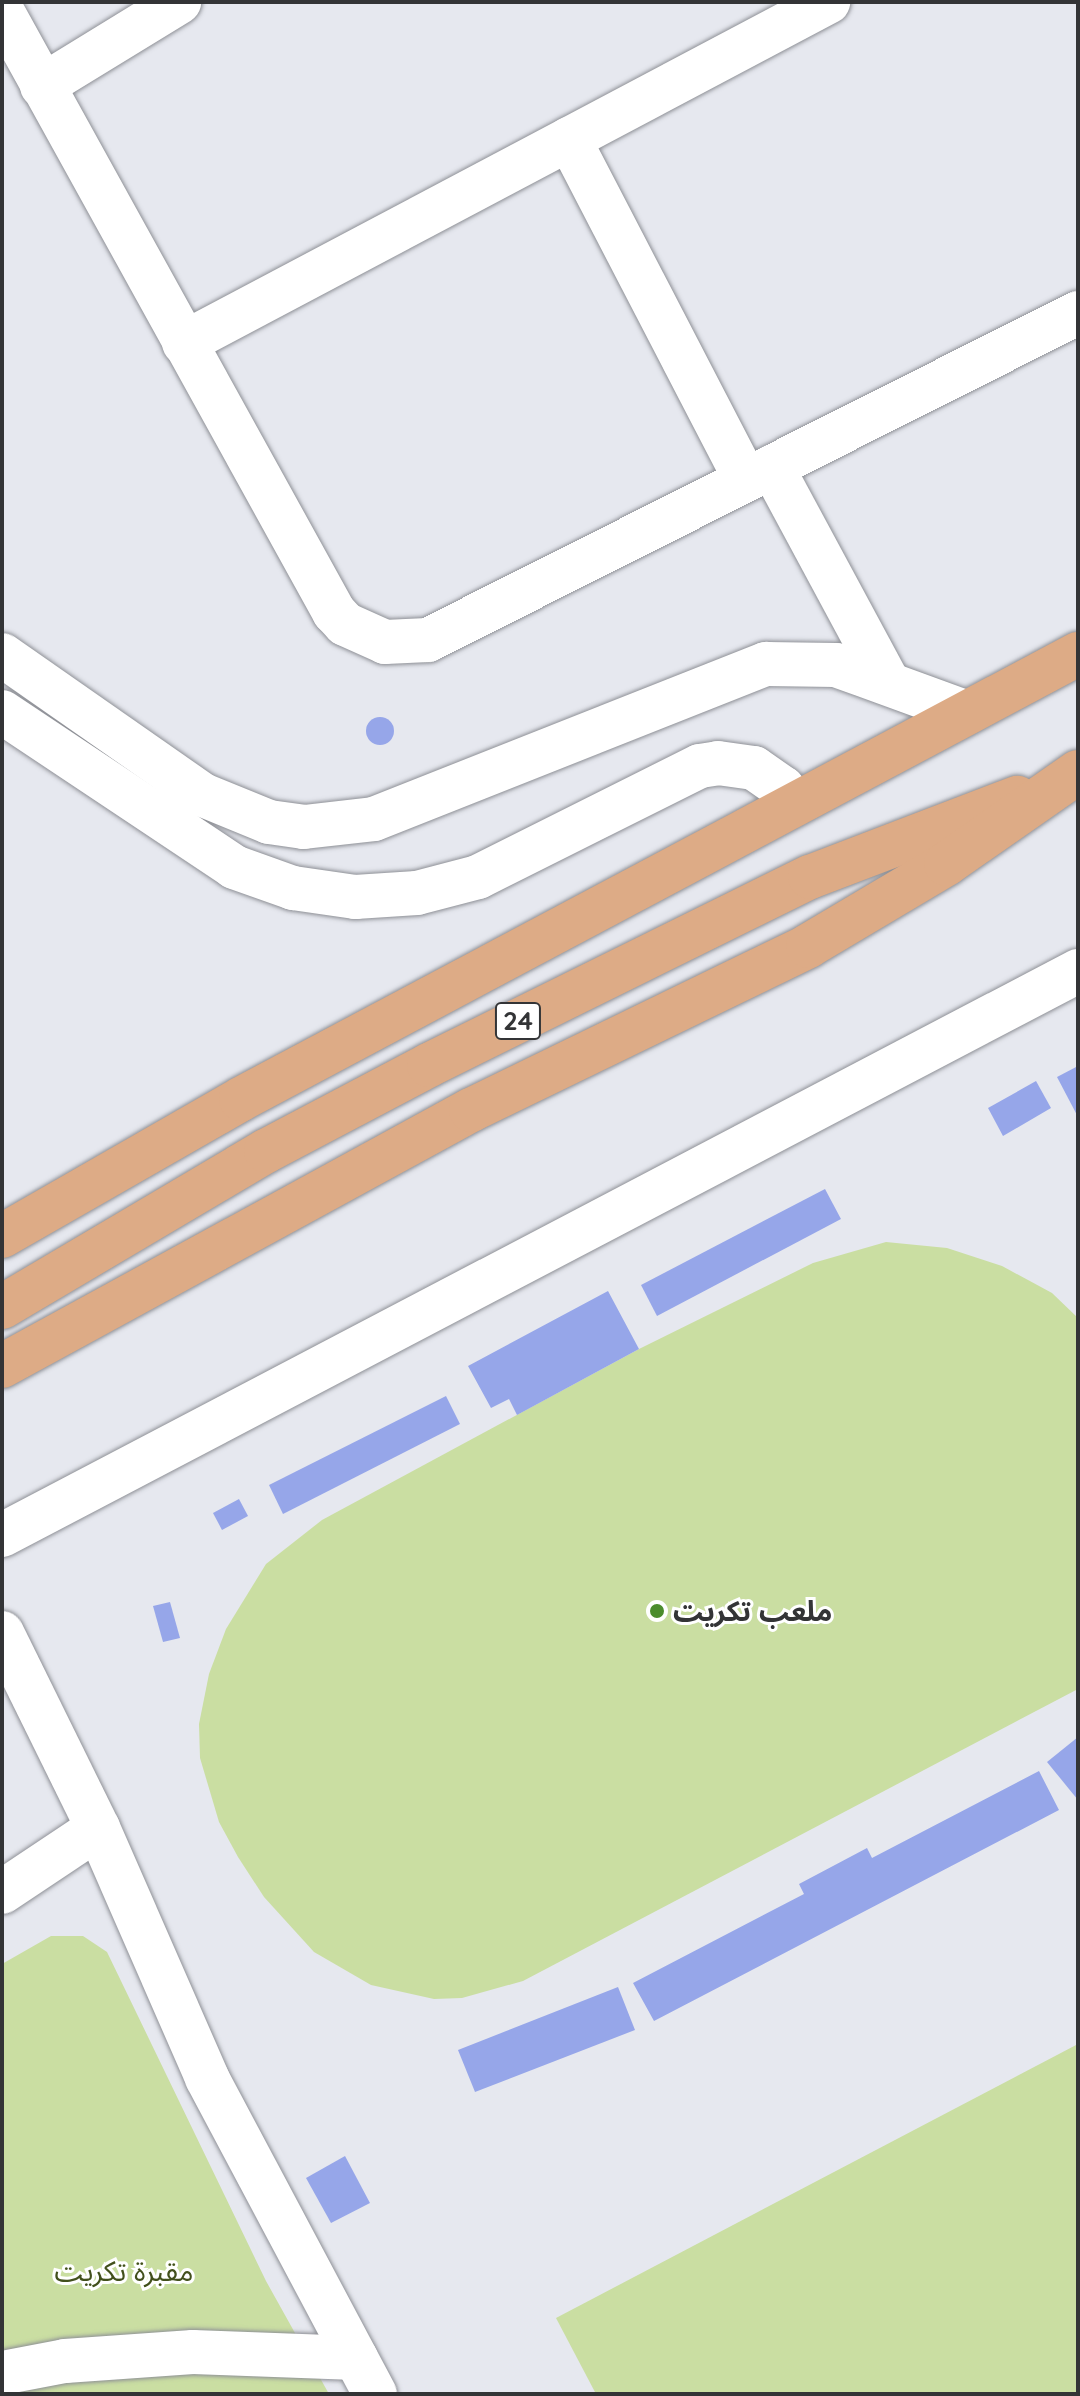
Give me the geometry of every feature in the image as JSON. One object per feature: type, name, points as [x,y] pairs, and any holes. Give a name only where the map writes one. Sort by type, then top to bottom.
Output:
[{"type":"main road","points":[[2,1236],[241,1099],[1078,654]]},
{"type":"main road","points":[[2,1366],[471,1110],[808,946],[946,864],[1068,779]]},
{"type":"main road","name":"24","points":[[2,1307],[266,1151],[736,913],[883,845],[1068,779]]},
{"type":"street","points":[[42,86],[179,2]]},
{"type":"street","points":[[184,343],[828,2]]},
{"type":"street","points":[[2,11],[334,612],[345,624],[385,642],[428,640],[1078,313]]},
{"type":"street","points":[[569,139],[759,473],[888,682]]},
{"type":"street","points":[[2,655],[203,795],[269,822],[304,827],[374,819],[743,669],[813,662],[888,682],[965,712]]},
{"type":"street","points":[[2,712],[234,867],[293,888],[355,897],[417,893],[478,877],[700,766],[718,763],[754,768],[777,782],[793,803]]},
{"type":"street","points":[[2,1535],[1078,971]]},
{"type":"street","points":[[2,1633],[98,1828],[207,2078],[366,2376]]},
{"type":"street","points":[[2,1892],[98,1828]]},
{"type":"street","points":[[2,2373],[65,2361],[193,2352],[366,2376]]},
{"type":"green space","name":"ملعب تكريت","points":[[886,1242],[947,1248],[1002,1266],[1052,1293],[1078,1318],[1078,1689],[523,1981],[462,1998],[434,1999],[371,1985],[314,1952],[264,1897],[238,1857],[219,1822],[200,1758],[199,1724],[209,1674],[226,1629],[266,1564],[322,1520],[639,1349],[813,1263]]},
{"type":"green space","name":"مقبرة تكريت","points":[[51,1936],[83,1936],[107,1952],[266,2281],[329,2394],[2,2394],[2,1964]]},
{"type":"green space","points":[[1078,2044],[1078,2394],[596,2394],[556,2318]]},
{"type":"building","points":[[380,717],[390,721],[394,731],[390,741],[380,745],[370,741],[366,731],[370,721]]},
{"type":"building","points":[[1078,1066],[1078,1117],[1057,1077]]},
{"type":"building","points":[[1036,1081],[1051,1108],[1003,1136],[988,1108]]},
{"type":"building","points":[[825,1189],[841,1219],[657,1316],[641,1285]]},
{"type":"building","points":[[608,1291],[639,1349],[517,1415],[509,1399],[491,1408],[468,1366]]},
{"type":"building","points":[[446,1396],[460,1424],[283,1514],[269,1485]]},
{"type":"building","points":[[239,1499],[248,1516],[222,1530],[213,1513]]},
{"type":"building","points":[[170,1602],[180,1638],[163,1642],[153,1606]]},
{"type":"building","points":[[1078,1737],[1078,1800],[1047,1762]]},
{"type":"building","points":[[1039,1771],[1059,1810],[654,2021],[633,1983],[804,1894],[799,1884],[867,1848],[872,1858]]},
{"type":"building","points":[[618,1987],[635,2030],[475,2092],[458,2050]]},
{"type":"building","points":[[345,2156],[370,2203],[331,2223],[306,2178]]},
{"type":"place","name":"ملعب تكريت","points":[[657,1611]]}]
